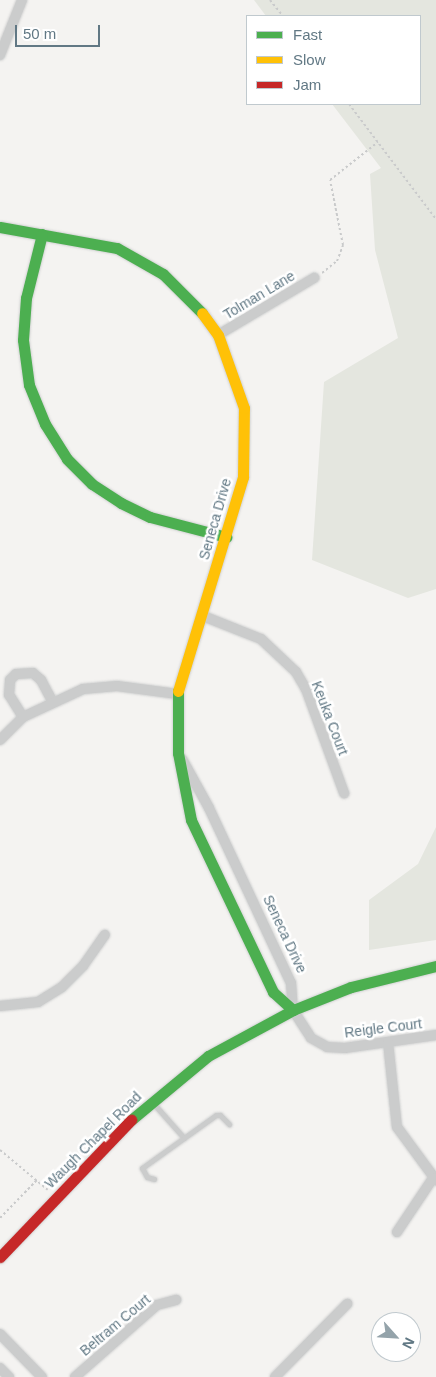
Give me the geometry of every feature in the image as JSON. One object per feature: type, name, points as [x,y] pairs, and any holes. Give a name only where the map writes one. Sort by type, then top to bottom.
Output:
[{"type":"street","points":[[0,55],[22,0]]},
{"type":"street","name":"Seneca Drive","points":[[0,227],[116,248],[163,274],[194,302],[218,335],[244,408],[243,477],[203,616],[177,694],[178,753],[191,820],[272,992],[292,1010]]},
{"type":"street","points":[[42,234],[26,298],[23,340],[29,385],[45,424],[67,459],[92,484],[121,503],[150,517],[226,537]]},
{"type":"street","name":"Tolman Lane","points":[[218,335],[314,278]]},
{"type":"street","name":"Keuka Court","points":[[203,616],[261,640],[296,672],[306,690],[344,793]]},
{"type":"street","points":[[22,717],[9,695],[10,680],[16,674],[33,674],[41,680],[52,701]]},
{"type":"street","points":[[0,740],[22,717],[52,701],[83,689],[117,686],[177,694]]},
{"type":"street","name":"Seneca Drive","points":[[178,753],[209,808],[291,983],[292,1010]]},
{"type":"street","points":[[0,1006],[38,1002],[62,986],[83,966],[105,935]]},
{"type":"street","name":"Waugh Chapel Road","points":[[0,1257],[152,1102],[208,1056],[292,1010],[350,987],[436,966]]},
{"type":"street","name":"Reigle Court","points":[[292,1010],[311,1038],[327,1047],[388,1042],[436,1035]]},
{"type":"street","points":[[388,1042],[397,1126],[434,1179],[397,1232]]},
{"type":"street","name":"Beltram Court","points":[[75,1377],[157,1305],[176,1300]]},
{"type":"street","points":[[275,1377],[347,1304]]},
{"type":"street","points":[[0,1334],[42,1377]]},
{"type":"street","points":[[0,1368],[9,1377]]},
{"type":"lane","points":[[152,1102],[184,1138]]},
{"type":"lane","points":[[154,1179],[147,1177],[142,1168],[216,1116],[220,1115],[229,1124]]},
{"type":"path","points":[[270,0],[282,15]]},
{"type":"path","points":[[350,105],[436,219]]},
{"type":"path","points":[[314,278],[331,268],[341,254],[343,246],[330,180],[378,142]]},
{"type":"path","points":[[0,1150],[57,1198]]},
{"type":"path","points":[[0,1218],[36,1180]]},
{"type":"shaded area","points":[[254,0],[436,0],[436,589],[408,598],[312,560],[324,382],[398,338],[375,250],[370,174],[381,168],[333,105],[421,105],[421,15],[265,15]]},
{"type":"shaded area","points":[[436,827],[436,940],[369,950],[369,900],[418,864]]},
{"type":"traffic: fast","points":[[0,227],[117,248],[163,274],[202,313]]},
{"type":"traffic: fast","points":[[42,234],[26,298],[23,340],[29,385],[45,424],[67,459],[92,484],[121,503],[150,517],[226,537]]},
{"type":"traffic: fast","points":[[178,691],[178,753],[191,820],[273,992],[293,1010]]},
{"type":"traffic: fast","points":[[131,1120],[208,1056],[293,1010],[351,987],[436,966]]},
{"type":"traffic: slow","points":[[178,691],[243,477],[244,408],[218,335],[202,313]]},
{"type":"traffic: jam","points":[[0,1257],[131,1120]]}]
